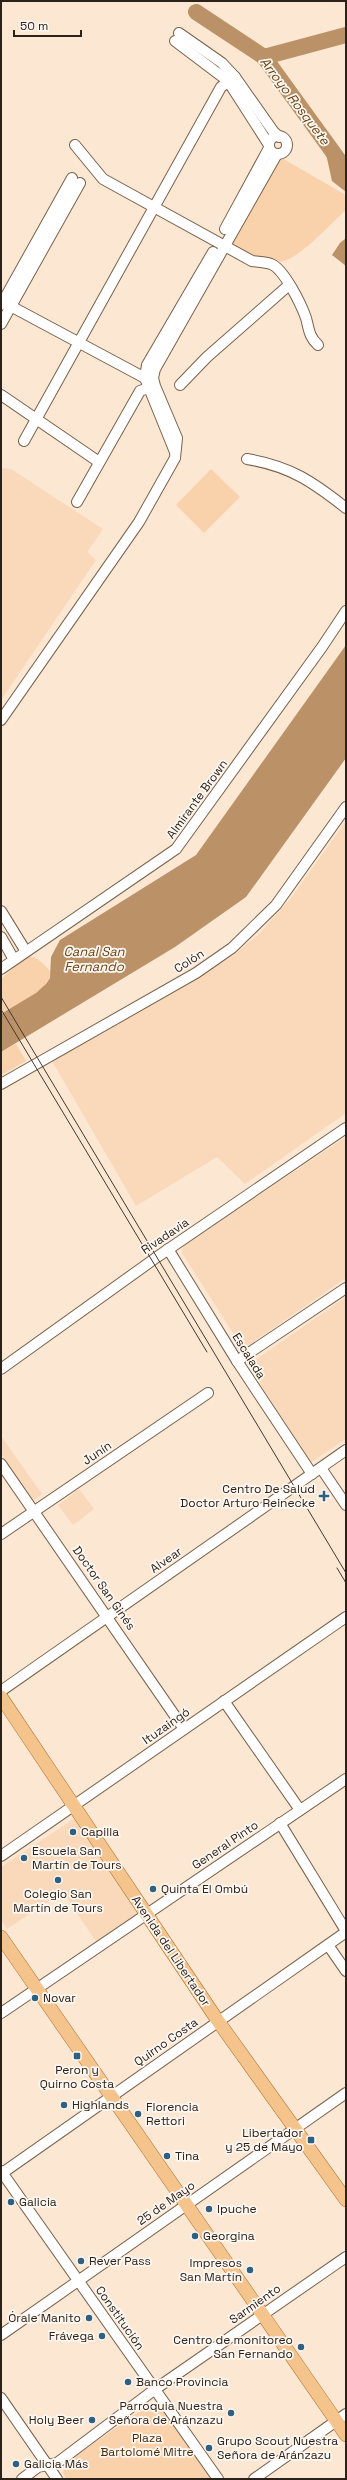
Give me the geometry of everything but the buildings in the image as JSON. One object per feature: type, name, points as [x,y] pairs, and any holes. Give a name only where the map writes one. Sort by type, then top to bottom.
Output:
[{"type":"main road","name":"Avenida del Libertador","points":[[1,1697],[218,2021],[296,2128],[346,2200]]},
{"type":"main road","points":[[1,1937],[264,2314],[341,2417],[346,2435]]},
{"type":"street","points":[[177,37],[232,79],[279,137],[285,140],[287,145],[285,151],[272,149]]},
{"type":"street","points":[[232,79],[272,149]]},
{"type":"street","points":[[24,442],[221,88],[232,79]]},
{"type":"street","points":[[77,502],[140,391],[150,382],[155,368],[272,149],[274,138],[279,137]]},
{"type":"street","points":[[75,145],[104,178],[252,261],[270,264],[276,267],[289,285],[306,317],[312,339],[318,346]]},
{"type":"street","points":[[1,324],[5,304],[76,180]]},
{"type":"street","points":[[180,385],[207,357],[289,285]]},
{"type":"street","points":[[1,720],[139,522],[176,458],[150,382],[5,304]]},
{"type":"street","points":[[1,395],[99,462]]},
{"type":"street","points":[[247,459],[267,462],[303,476],[346,508]]},
{"type":"street","name":"Almirante Brown","points":[[1,969],[13,958],[176,849],[322,647],[346,611]]},
{"type":"street","name":"Colón","points":[[1,1084],[196,973],[232,948],[276,905],[346,807]]},
{"type":"street","points":[[1,911],[25,950]]},
{"type":"street","points":[[1,937],[13,958]]},
{"type":"street","name":"Rivadavia","points":[[1,1369],[168,1249],[346,1128]]},
{"type":"street","name":"Escalada","points":[[168,1249],[237,1361],[312,1474]]},
{"type":"street","points":[[237,1361],[346,1288]]},
{"type":"street","name":"Junín","points":[[1,1534],[208,1393]]},
{"type":"street","name":"Alvear","points":[[1,1691],[346,1450]]},
{"type":"street","name":"Doctor San Ginés","points":[[1,1464],[108,1616],[184,1729]]},
{"type":"street","points":[[321,1468],[346,1505]]},
{"type":"street","name":"Ituzaingó","points":[[1,1856],[74,1807],[346,1617]]},
{"type":"street","points":[[224,1701],[300,1810]]},
{"type":"street","name":"General Pinto","points":[[1,2013],[346,1779]]},
{"type":"street","points":[[280,1823],[346,1932]]},
{"type":"street","name":"Quirno Costa","points":[[2,2173],[346,1932]]},
{"type":"street","points":[[328,1945],[346,1971]]},
{"type":"street","name":"25 de Mayo","points":[[1,2335],[346,2093]]},
{"type":"street","name":"Constitución","points":[[2,2173],[218,2479]]},
{"type":"street","name":"Sarmiento","points":[[22,2479],[38,2467],[57,2463],[154,2390],[346,2257]]},
{"type":"street","points":[[1,2398],[57,2479]]},
{"type":"street","points":[[254,2479],[341,2417]]},
{"type":"shaded area","points":[[1,468],[11,469],[103,529],[87,552],[96,560],[1,700]]},
{"type":"shaded area","points":[[346,821],[346,1113],[245,1184],[217,1157],[136,1206],[52,1061],[230,958],[259,934],[291,898]]},
{"type":"shaded area","points":[[346,1137],[346,1278],[249,1345],[240,1344],[182,1253],[183,1246]]},
{"type":"shaded area","points":[[346,1297],[346,1439],[311,1462],[248,1365]]},
{"type":"shaded area","points":[[1,1436],[42,1494],[34,1500],[1,1453]]},
{"type":"shaded area","points":[[79,1489],[94,1509],[73,1525],[58,1505]]},
{"type":"shaded area","name":"Colegio San Martín de Tours","points":[[75,1818],[139,1915],[97,1943],[63,1892],[7,1929],[1,1920],[1,1867]]},
{"type":"green space","points":[[280,157],[344,194],[346,198],[346,210],[305,249],[287,260],[272,262],[254,257],[231,243]]},
{"type":"green space","points":[[211,469],[240,497],[204,533],[176,505]]},
{"type":"green space","points":[[27,956],[38,959],[51,972],[49,979],[38,992],[1,1014],[1,979]]},
{"type":"green space","points":[[16,1044],[26,1061],[1,1075],[1,1052]]},
{"type":"green space","name":"Plaza Bartolomé Mitre","points":[[151,2403],[161,2408],[211,2479],[66,2479],[63,2473],[66,2463]]},
{"type":"water","points":[[323,140],[346,157],[346,192],[332,181]]},
{"type":"water","points":[[346,238],[346,266],[332,255],[340,243]]},
{"type":"water","name":"Canal San Fernando","points":[[346,645],[346,758],[246,897],[175,947],[1,1052],[1,1014],[36,993],[46,984],[50,978],[51,957],[60,940],[196,855]]},
{"type":"waterway","name":"Arroyo Rosquete","points":[[196,12],[264,57],[346,170]]},
{"type":"waterway","points":[[264,57],[346,35]]},
{"type":"tram line","points":[[1,997],[346,1573]]},
{"type":"tram line","points":[[2,1011],[207,1352]]},
{"type":"tram line","points":[[337,1568],[346,1583]]},
{"type":"place","name":"Centro De Salud Doctor Arturo Reinecke","points":[[324,1496]]},
{"type":"place","name":"Capilla","points":[[73,1832]]},
{"type":"place","name":"Escuela San Martín de Tours","points":[[24,1858]]},
{"type":"place","name":"Colegio San Martín de Tours","points":[[58,1880]]},
{"type":"place","name":"Quinta El Ombú","points":[[153,1889]]},
{"type":"place","name":"Novar","points":[[35,1998]]},
{"type":"place","name":"Peron y Quirno Costa","points":[[77,2056]]},
{"type":"place","name":"Highlands","points":[[64,2105]]},
{"type":"place","name":"Florencia Rettori","points":[[138,2114]]},
{"type":"place","name":"Libertador y 25 de Mayo","points":[[311,2140]]},
{"type":"place","name":"Tina","points":[[167,2156]]},
{"type":"place","name":"Galicia","points":[[11,2202]]},
{"type":"place","name":"Ipuche","points":[[209,2209]]},
{"type":"place","name":"Georgina","points":[[195,2236]]},
{"type":"place","name":"Rever Pass","points":[[81,2261]]},
{"type":"place","name":"Impresos San Martín","points":[[250,2270]]},
{"type":"place","name":"Órale Manito","points":[[89,2318]]},
{"type":"place","name":"Frávega","points":[[102,2336]]},
{"type":"place","name":"Centro de monitoreo San Fernando","points":[[301,2347]]},
{"type":"place","name":"Banco Provincia","points":[[128,2382]]},
{"type":"place","name":"Parroquia Nuestra Señora de Aránzazu","points":[[231,2413]]},
{"type":"place","name":"Holy Beer","points":[[92,2420]]},
{"type":"place","name":"Grupo Scout Nuestra Señora de Aránzazu","points":[[209,2448]]},
{"type":"place","name":"Galicia Más","points":[[16,2464]]}]
